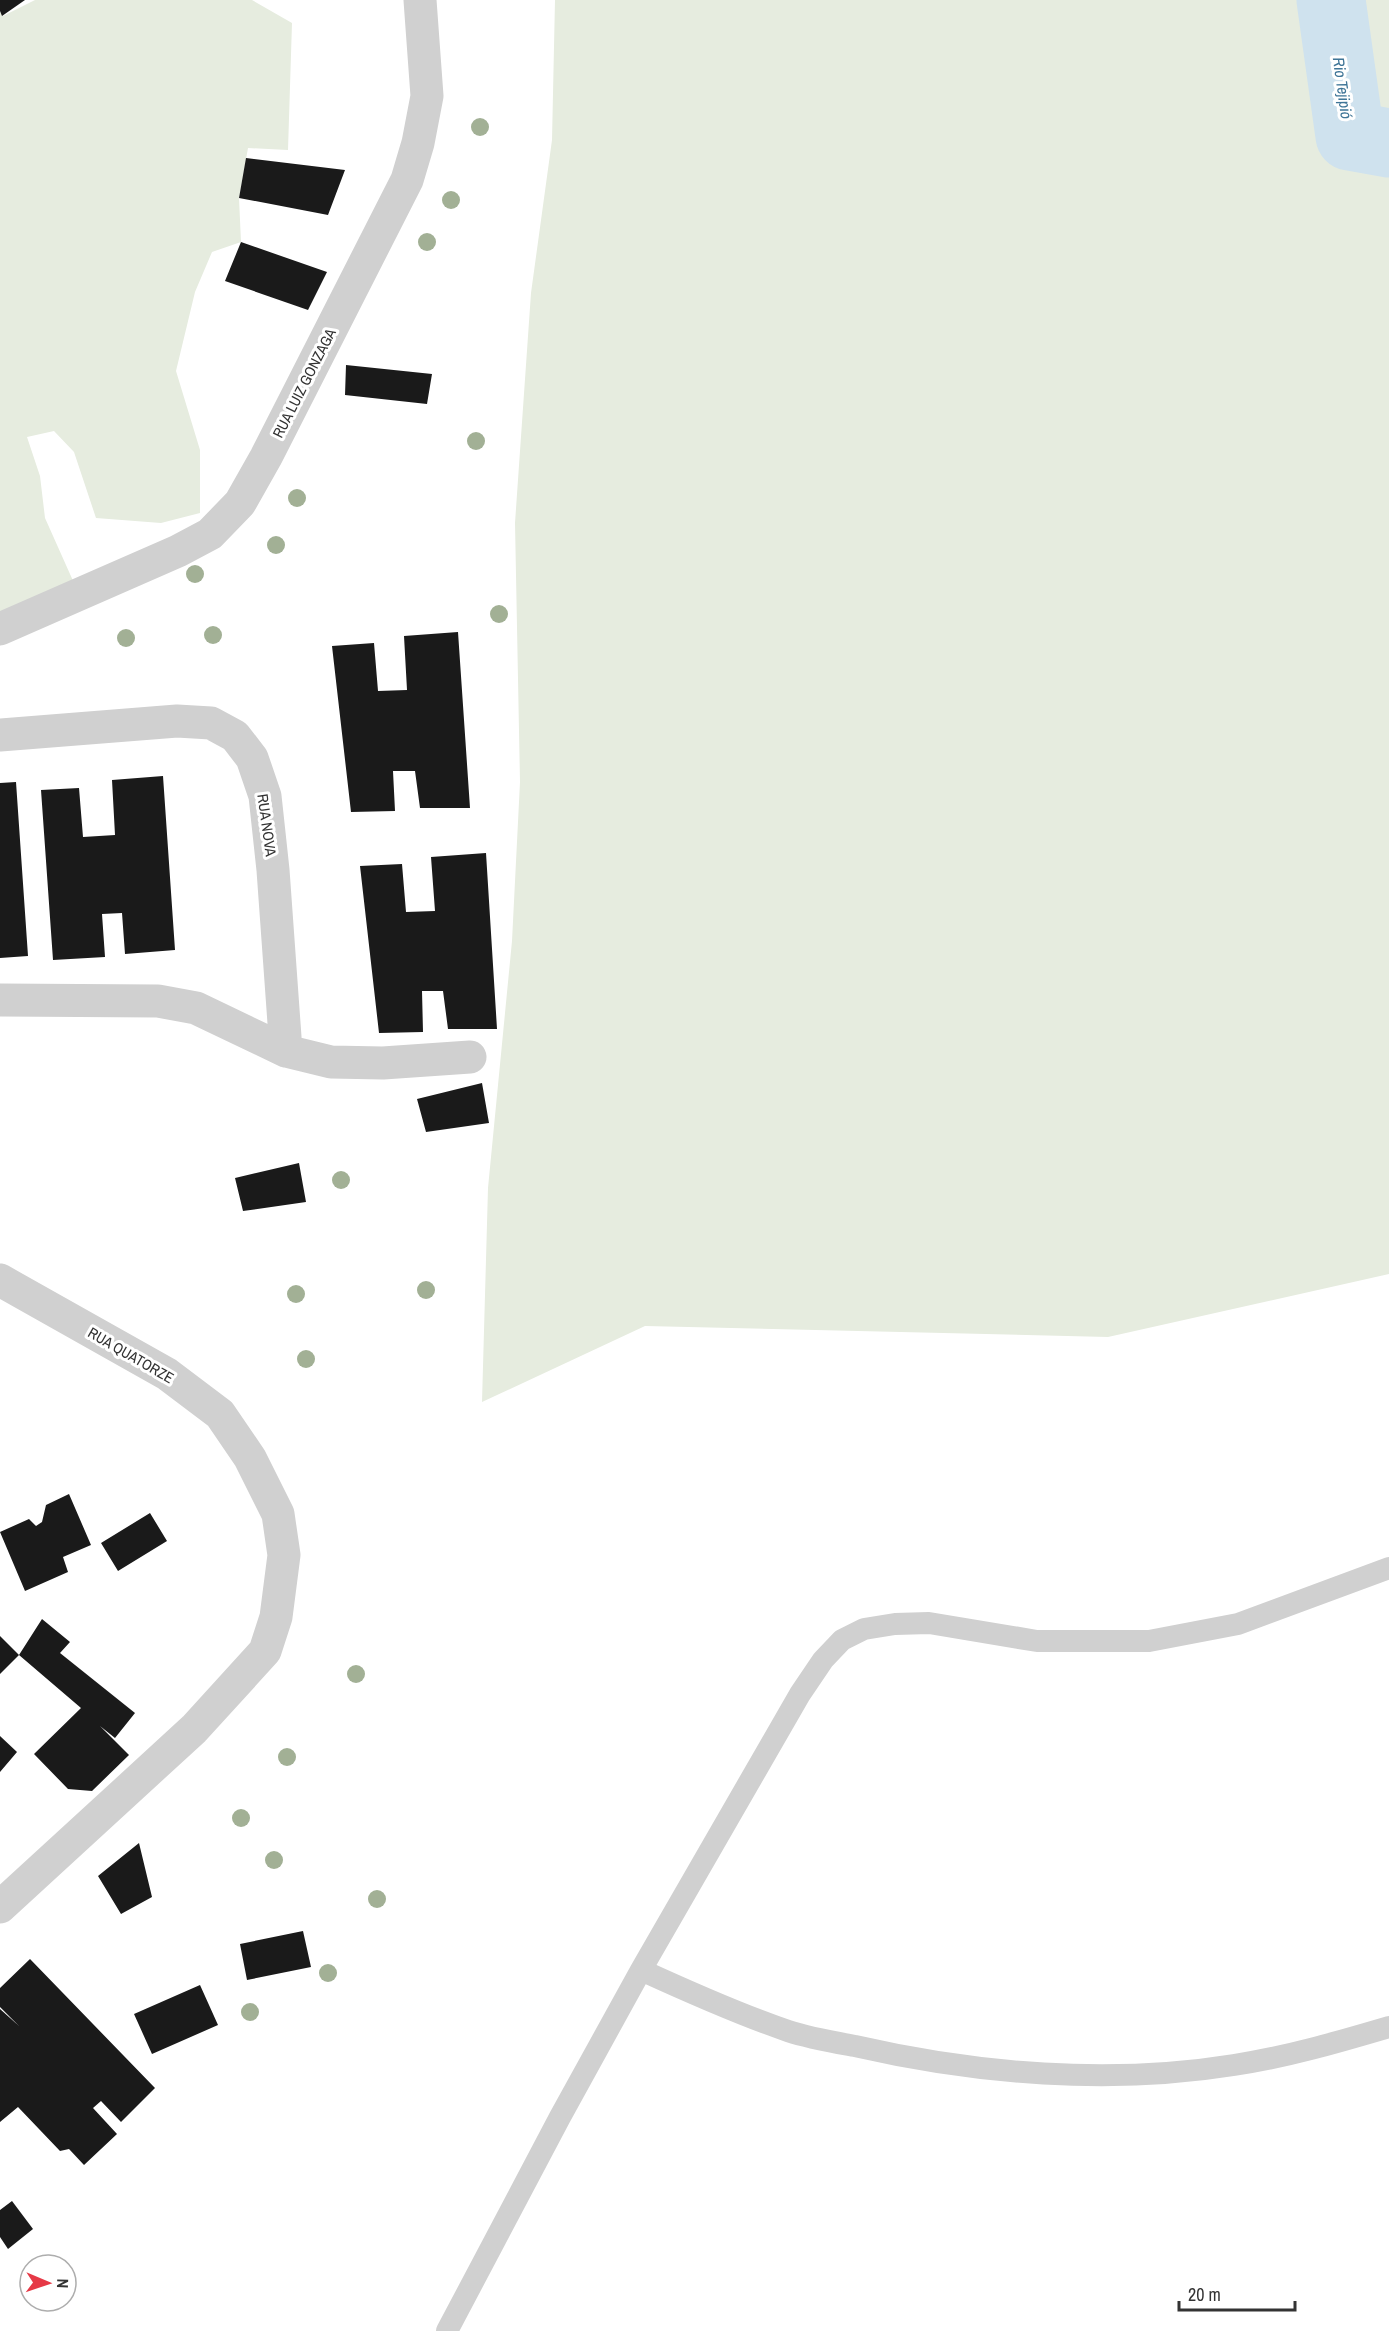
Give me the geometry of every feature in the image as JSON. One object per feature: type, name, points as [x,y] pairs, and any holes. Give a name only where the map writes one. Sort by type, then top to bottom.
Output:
[{"type":"street","name":"RUA LUIZ GONZAGA","points":[[0,629],[178,552],[210,534],[240,503],[266,457],[407,180],[418,143],[427,96],[420,0]]},
{"type":"street","name":"RUA NOVA","points":[[0,735],[177,721],[211,723],[235,736],[252,758],[265,796],[273,870],[286,1051]]},
{"type":"street","points":[[0,1000],[158,1001],[196,1008],[286,1051],[332,1062],[373,1063],[470,1057]]},
{"type":"street","name":"RUA QUATORZE","points":[[0,1280],[167,1374],[220,1414],[250,1458],[278,1514],[284,1555],[276,1617],[265,1651],[194,1729],[0,1907]]},
{"type":"lane","points":[[447,2331],[641,1970],[800,1694],[823,1660],[842,1640],[864,1629],[895,1624],[929,1623],[1036,1641],[1149,1641],[1238,1624],[1389,1568]]},
{"type":"lane","points":[[641,1970],[722,2007],[790,2032],[916,2060],[1028,2072],[1134,2075],[1234,2066],[1324,2046],[1389,2027]]},
{"type":"shaded area","points":[[35,0],[252,0],[292,23],[288,150],[248,148],[239,198],[241,242],[212,252],[195,292],[176,371],[200,450],[200,513],[161,523],[96,518],[74,452],[54,431],[27,437],[40,476],[45,518],[74,583],[0,617],[0,12],[3,16]]},
{"type":"shaded area","points":[[555,0],[1389,0],[1389,1274],[1108,1337],[645,1326],[482,1402],[488,1188],[512,941],[520,782],[515,523],[531,293],[552,140]]},
{"type":"building","points":[[0,0],[25,0],[2,16]]},
{"type":"building","points":[[246,158],[345,170],[328,215],[239,198]]},
{"type":"building","points":[[241,242],[327,272],[308,310],[225,281]]},
{"type":"building","points":[[346,365],[432,374],[427,404],[345,395]]},
{"type":"building","points":[[458,632],[470,808],[420,808],[415,771],[393,771],[395,811],[351,812],[332,646],[374,643],[378,691],[407,690],[404,636]]},
{"type":"building","points":[[163,776],[175,950],[125,954],[122,913],[102,914],[105,957],[53,960],[41,790],[79,788],[83,837],[115,835],[112,780]]},
{"type":"building","points":[[16,782],[28,956],[0,958],[0,783]]},
{"type":"building","points":[[486,853],[497,1029],[448,1029],[443,991],[422,991],[423,1032],[379,1033],[360,866],[402,864],[406,912],[435,911],[431,857]]},
{"type":"building","points":[[482,1083],[489,1123],[426,1132],[417,1099]]},
{"type":"building","points":[[299,1163],[306,1202],[243,1211],[235,1178]]},
{"type":"building","points":[[69,1494],[91,1545],[63,1557],[68,1572],[25,1591],[0,1532],[29,1519],[36,1526],[42,1522],[46,1505]]},
{"type":"building","points":[[150,1513],[167,1541],[118,1571],[101,1543]]},
{"type":"building","points":[[42,1619],[70,1642],[60,1653],[135,1713],[115,1738],[100,1726],[129,1755],[92,1791],[68,1789],[34,1754],[81,1708],[19,1655]]},
{"type":"building","points":[[0,1636],[19,1655],[0,1674]]},
{"type":"building","points":[[0,1736],[17,1752],[0,1772]]},
{"type":"building","points":[[139,1843],[152,1897],[121,1914],[98,1876]]},
{"type":"building","points":[[303,1931],[311,1967],[247,1980],[240,1944]]},
{"type":"building","points":[[30,1959],[155,2088],[121,2122],[101,2101],[93,2108],[117,2134],[84,2165],[69,2149],[60,2151],[18,2107],[0,2122],[0,2009],[19,2026],[0,2007],[0,1988]]},
{"type":"building","points":[[200,1985],[218,2025],[152,2054],[134,2014]]},
{"type":"building","points":[[12,2201],[33,2229],[8,2249],[0,2237],[0,2210]]},
{"type":"waterway","name":"Rio Tejipió","points":[[1331,0],[1350,136],[1389,143]]}]
